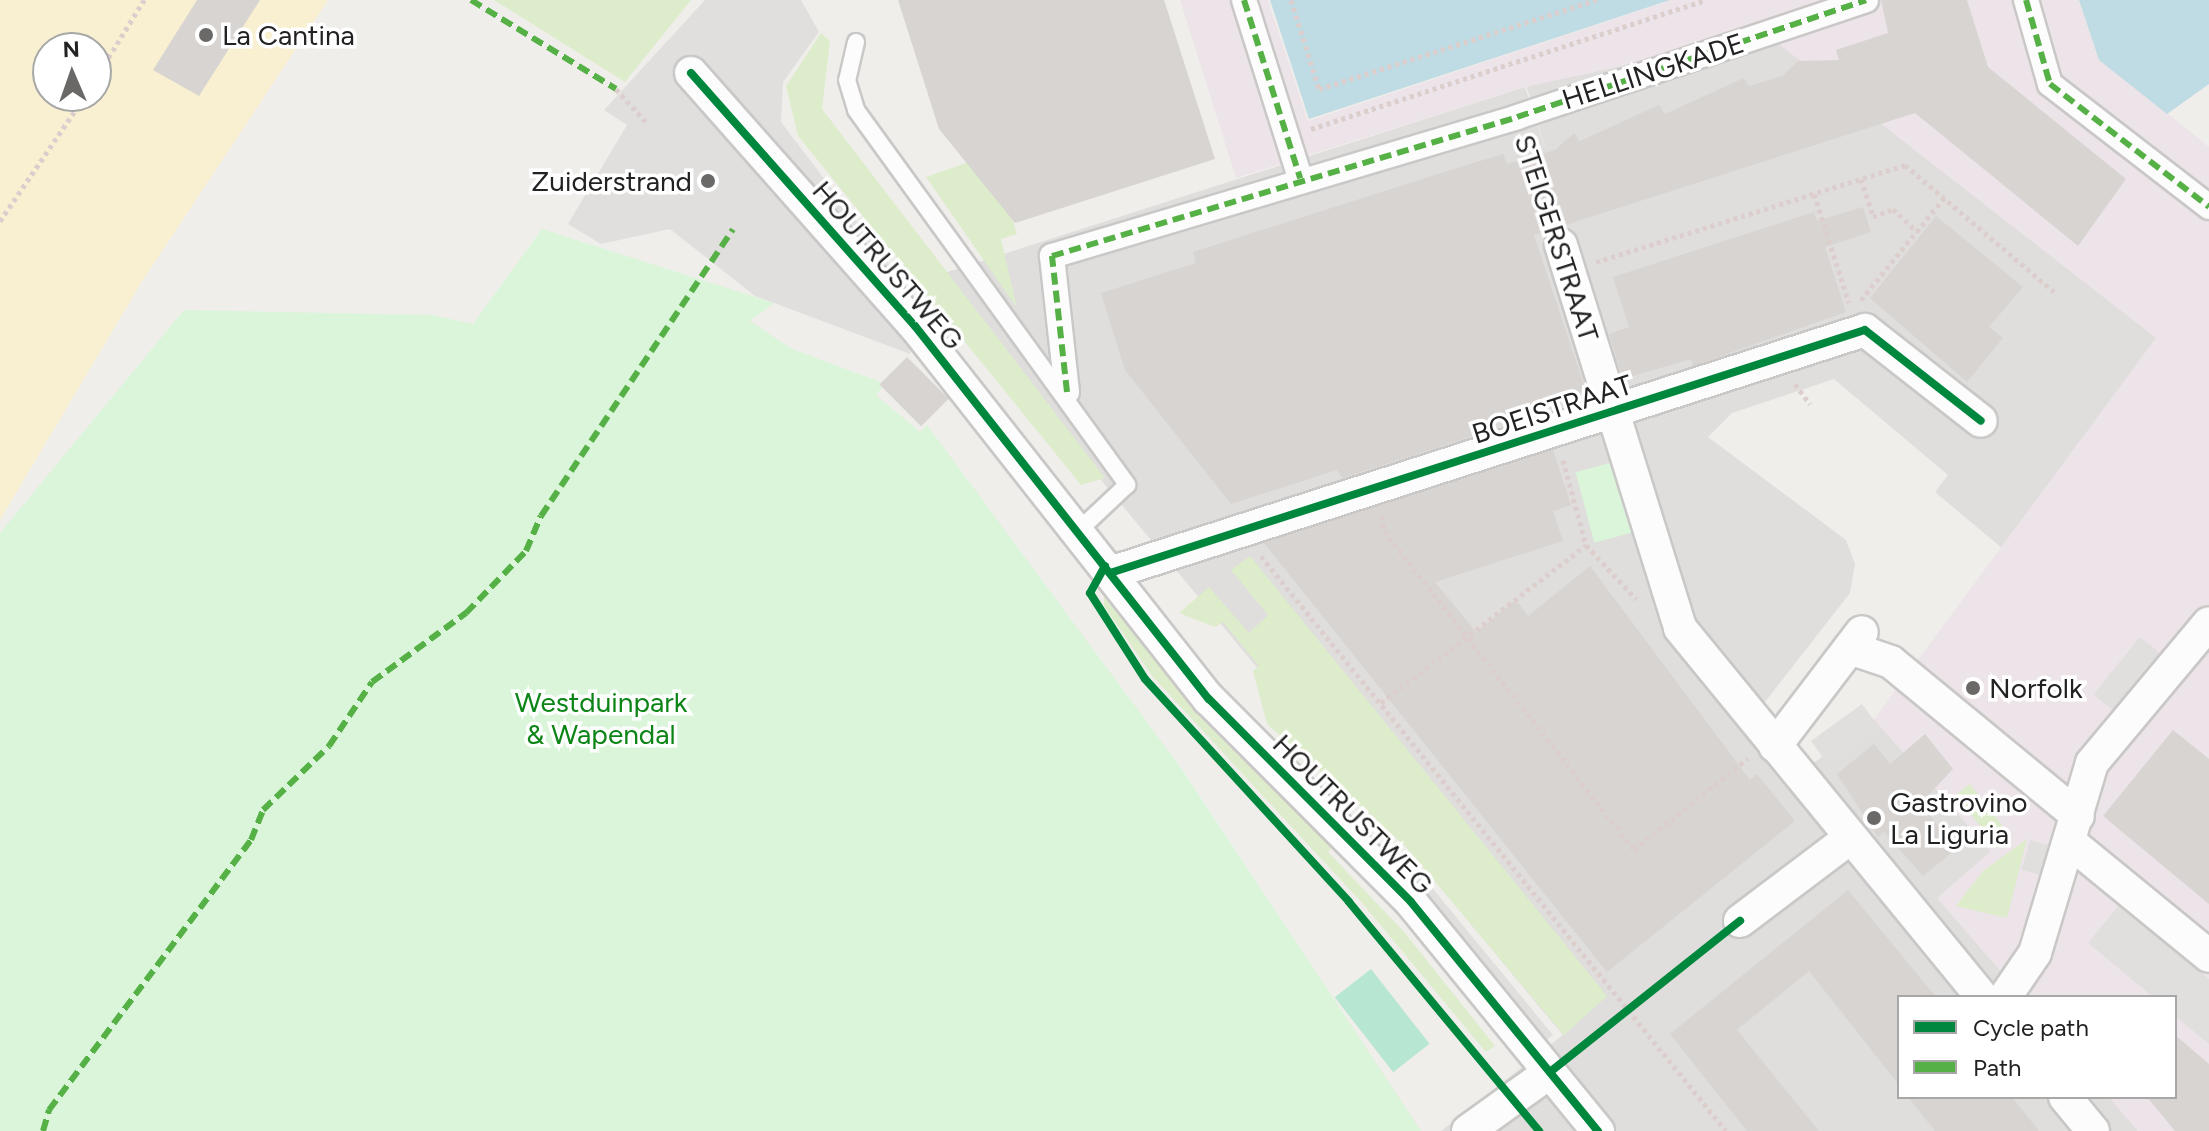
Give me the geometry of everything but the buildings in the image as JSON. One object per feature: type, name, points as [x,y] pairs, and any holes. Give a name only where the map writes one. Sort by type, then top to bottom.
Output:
[{"type":"street","points":[[1244,0],[1300,178]]},
{"type":"street","name":"HELLINGKADE","points":[[1067,392],[1052,256],[1300,178],[1517,117],[1866,0]]},
{"type":"street","points":[[2026,0],[2050,84],[2209,207]]},
{"type":"street","name":"HOUTRUSTWEG","points":[[691,73],[908,318],[1209,699],[1350,835],[1598,1131]]},
{"type":"street","name":"STEIGERSTRAAT","points":[[1565,258],[1680,628],[1980,995]]},
{"type":"street","name":"BOEISTRAAT","points":[[1110,573],[1865,330],[1981,421]]},
{"type":"street","points":[[2006,995],[2035,953],[2075,830],[2092,763],[2209,623]]},
{"type":"street","points":[[1775,746],[1856,640],[1891,662],[2209,956]]},
{"type":"street","points":[[1740,921],[1851,837]]},
{"type":"street","points":[[1468,1131],[1550,1072]]},
{"type":"street","points":[[2067,1099],[2093,1131]]},
{"type":"lane","points":[[856,42],[847,80],[856,110],[1067,392],[1127,485],[1078,531]]},
{"type":"path","points":[[112,52],[144,0]]},
{"type":"path","points":[[1291,0],[1319,89],[1597,0]]},
{"type":"path","points":[[1287,137],[1705,0]]},
{"type":"path","points":[[616,89],[647,123]]},
{"type":"path","points":[[0,221],[74,112]]},
{"type":"path","points":[[1565,258],[1814,194],[1905,165],[2054,292]]},
{"type":"path","points":[[1861,179],[1873,217],[1893,209],[1917,231]]},
{"type":"path","points":[[1814,194],[1852,312],[1944,198]]},
{"type":"path","points":[[1556,431],[1586,545],[1665,629],[1680,628]]},
{"type":"path","points":[[1384,531],[1634,850],[1735,767]]},
{"type":"path","points":[[1242,532],[1726,1131]]},
{"type":"path","points":[[1381,703],[1586,545]]},
{"type":"path","points":[[1619,1021],[1642,1002]]},
{"type":"shaded area","name":"Zuiderstrand","points":[[705,0],[801,0],[819,32],[783,82],[781,122],[922,307],[915,313],[910,354],[755,296],[670,229],[601,244],[568,224],[627,125],[604,110]]},
{"type":"shaded area","points":[[1180,0],[1268,0],[1308,121],[1671,0],[2079,0],[2098,57],[2209,147],[2209,1131],[2138,1131],[2111,1099],[2177,1099],[2177,995],[2021,995],[1937,898],[1991,851],[1874,719],[2156,338],[1767,35],[1525,87],[1236,178]]},
{"type":"shaded area","points":[[1694,0],[2094,61],[2209,158],[2122,649],[1935,492],[1948,475],[1834,379],[1732,413],[1708,437],[1846,540],[1855,564],[1850,593],[1761,707],[1811,765],[1874,719],[1991,851],[2023,995],[1897,995],[1897,1099],[2111,1099],[2138,1131],[1441,1131],[1563,1035],[932,277],[1525,87],[1549,160],[1518,59]]},
{"type":"shaded area","points":[[2140,637],[2161,654],[2114,712],[2093,695]]},
{"type":"shaded area","points":[[1862,704],[1881,730],[1830,767],[1811,741]]},
{"type":"shaded area","points":[[2030,840],[2051,846],[2043,876],[2021,870]]},
{"type":"shaded area","points":[[1388,843],[1429,884],[1553,1035],[1547,1040],[1383,847]]},
{"type":"shaded area","points":[[2119,905],[2209,979],[2209,1044],[2177,1018],[2177,995],[2151,995],[2088,943]]},
{"type":"green space","points":[[494,0],[691,0],[625,82]]},
{"type":"green space","points":[[821,33],[830,41],[822,109],[1105,478],[1081,485],[798,136],[786,86]]},
{"type":"green space","points":[[992,154],[1017,234],[1001,239],[1017,308],[926,177]]},
{"type":"green space","name":"Westduinpark & Wapendal","points":[[542,229],[774,303],[750,321],[792,349],[878,381],[883,386],[876,395],[920,432],[927,425],[1181,768],[1421,1131],[0,1131],[0,533],[184,310],[432,315],[473,324]]},
{"type":"green space","points":[[1617,461],[1636,532],[1594,543],[1575,472]]},
{"type":"green space","points":[[1250,556],[1607,996],[1564,1035],[1406,847],[1267,724],[1253,671],[1259,666],[1223,622],[1215,627],[1179,613],[1209,587],[1249,633],[1268,615],[1231,570]]},
{"type":"green space","points":[[1104,591],[1246,761],[1335,845],[1328,852],[1405,933],[1495,1046],[1486,1052],[1363,904],[1153,677],[1104,606]]},
{"type":"green space","points":[[1970,784],[2012,838],[1998,849],[1956,795]]},
{"type":"green space","points":[[2027,839],[2007,918],[1956,906],[1983,871]]},
{"type":"green space","points":[[1371,969],[1429,1044],[1393,1072],[1335,997]]},
{"type":"sand","points":[[0,0],[328,0],[141,283],[0,520]]},
{"type":"water","points":[[1270,0],[1670,0],[1309,119]]},
{"type":"water","points":[[2079,0],[2209,0],[2209,84],[2167,114],[2099,60]]},
{"type":"marked path","points":[[471,0],[616,89]]},
{"type":"marked path","points":[[1244,0],[1300,178]]},
{"type":"marked path","points":[[1067,392],[1052,256],[1517,117],[1866,0]]},
{"type":"marked path","points":[[2026,0],[2050,84],[2209,207]]},
{"type":"marked path","points":[[43,1131],[49,1110],[251,840],[263,810],[329,746],[372,682],[466,613],[526,551],[541,516],[733,229]]},
{"type":"cycle path","points":[[691,73],[915,326],[1209,699],[1411,902],[1598,1131]]},
{"type":"cycle path","points":[[1110,573],[1865,330],[1981,421]]},
{"type":"cycle path","points":[[1105,566],[1090,593],[1145,679],[1349,902],[1539,1131]]},
{"type":"cycle path","points":[[1550,1072],[1740,921]]},
{"type":"place","name":"La Cantina","points":[[206,35]]},
{"type":"place","name":"Zuiderstrand","points":[[708,181]]},
{"type":"place","name":"Norfolk","points":[[1973,688]]},
{"type":"place","name":"Gastrovino La Liguria","points":[[1874,818]]}]
